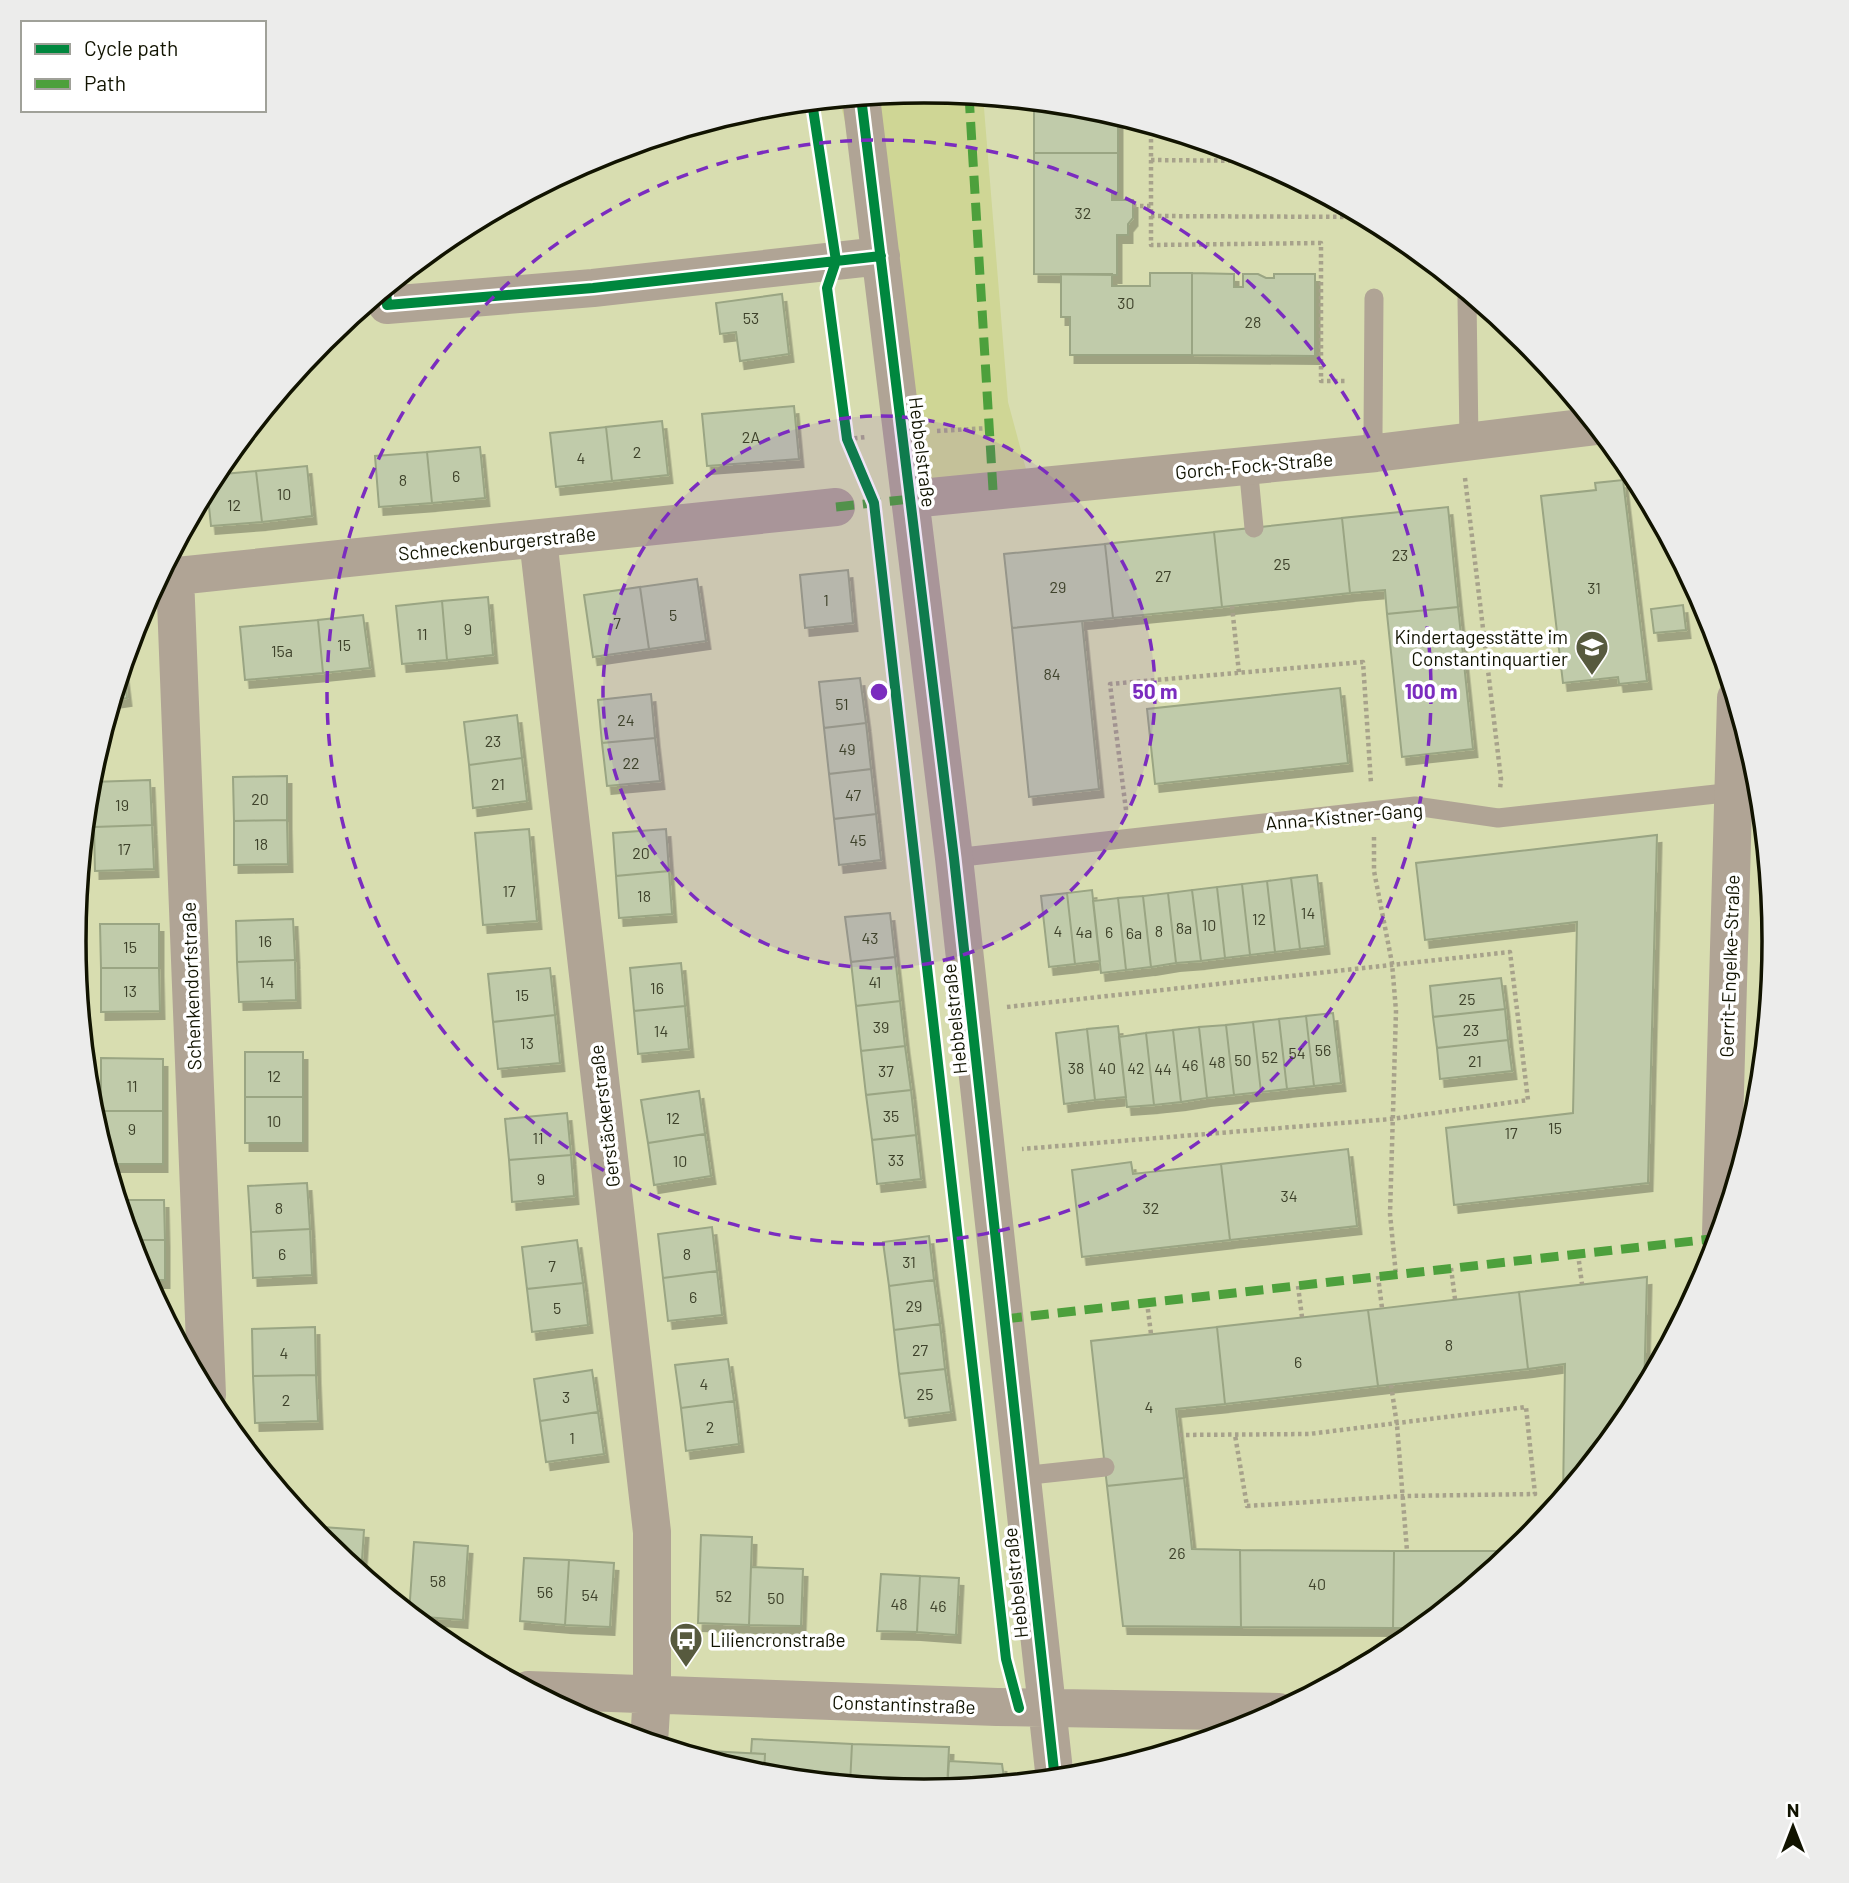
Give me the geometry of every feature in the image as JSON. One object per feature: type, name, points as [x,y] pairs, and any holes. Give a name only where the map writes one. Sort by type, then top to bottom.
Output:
[{"type":"street","name":"Hebbelstraße","points":[[862,106],[954,858],[1054,1770]]},
{"type":"street","points":[[387,298],[387,306],[593,288],[881,256]]},
{"type":"street","name":"Gorch-Fock-Straße","points":[[911,499],[1376,453],[1587,427]]},
{"type":"street","name":"Schneckenburgerstraße","points":[[169,577],[836,508]]},
{"type":"street","name":"Gerstäckerstraße","points":[[538,539],[652,1532],[652,1695]]},
{"type":"street","name":"Schenkendorfstraße","points":[[167,582],[205,1372]]},
{"type":"street","name":"Gerrit-Engelke-Straße","points":[[1722,1201],[1735,726]]},
{"type":"street","name":"Constantinstraße","points":[[548,1691],[1047,1709],[1255,1712]]},
{"type":"street","points":[[650,1734],[652,1695]]},
{"type":"lane","points":[[1374,298],[1376,453]]},
{"type":"lane","points":[[1465,443],[1467,302]]},
{"type":"lane","points":[[1248,465],[1254,528]]},
{"type":"lane","name":"Anna-Kistner-Gang","points":[[954,858],[1415,806],[1497,818],[1734,792]]},
{"type":"lane","points":[[1021,1476],[1105,1467]]},
{"type":"path","points":[[1151,134],[1151,245],[1321,243],[1321,381],[1373,380]]},
{"type":"path","points":[[1151,160],[1229,161]]},
{"type":"path","points":[[1133,206],[1151,206]]},
{"type":"path","points":[[1151,216],[1347,217]]},
{"type":"path","points":[[1465,443],[1500,779],[1497,818]]},
{"type":"path","points":[[1232,606],[1239,673]]},
{"type":"path","points":[[1129,838],[1110,684],[1363,662],[1373,811],[1374,871],[1392,964],[1396,1011],[1390,1214],[1396,1275]]},
{"type":"path","points":[[971,1011],[1510,952],[1528,1100],[1391,1119],[986,1152]]},
{"type":"path","points":[[1578,1254],[1582,1284]]},
{"type":"path","points":[[1451,1268],[1455,1299]]},
{"type":"path","points":[[1378,1276],[1382,1308]]},
{"type":"path","points":[[1298,1286],[1301,1317]]},
{"type":"path","points":[[1147,1302],[1151,1334]]},
{"type":"path","points":[[1391,1385],[1397,1425],[1407,1552]]},
{"type":"path","points":[[1179,1435],[1310,1434],[1526,1407],[1535,1494],[1403,1496],[1247,1506],[1236,1435]]},
{"type":"green space","points":[[925,103],[984,105],[1008,402],[1030,484],[911,499],[881,256],[841,108]]},
{"type":"building","points":[[1034,110],[1118,126],[1118,153],[1034,153]]},
{"type":"building","points":[[1034,153],[1118,153],[1118,194],[1112,194],[1112,200],[1133,200],[1133,218],[1128,224],[1128,235],[1117,235],[1117,275],[1034,274]]},
{"type":"building","points":[[1150,273],[1192,273],[1192,355],[1070,355],[1070,317],[1061,317],[1061,274],[1112,274],[1112,286],[1150,286]]},
{"type":"building","points":[[1192,273],[1234,274],[1234,287],[1243,287],[1243,274],[1274,278],[1274,274],[1315,274],[1315,356],[1192,355]]},
{"type":"building","points":[[782,294],[789,354],[740,361],[736,332],[720,334],[716,303]]},
{"type":"building","points":[[794,406],[799,459],[707,466],[702,414]]},
{"type":"building","points":[[662,421],[668,475],[612,481],[606,427]]},
{"type":"building","points":[[606,427],[612,481],[556,487],[550,433]]},
{"type":"building","points":[[480,447],[485,498],[432,503],[427,452]]},
{"type":"building","points":[[427,452],[432,503],[379,507],[375,456]]},
{"type":"building","points":[[307,466],[312,516],[262,522],[256,471]]},
{"type":"building","points":[[256,471],[262,522],[211,526],[209,505],[229,474]]},
{"type":"building","points":[[1623,480],[1647,681],[1619,684],[1618,677],[1563,683],[1541,496],[1596,490],[1595,483]]},
{"type":"building","points":[[1448,507],[1458,607],[1387,614],[1385,590],[1350,593],[1342,518]]},
{"type":"building","points":[[1342,518],[1350,593],[1222,607],[1214,532]]},
{"type":"building","points":[[1214,532],[1222,607],[1113,618],[1105,544]]},
{"type":"building","points":[[1105,544],[1113,618],[1012,628],[1004,554]]},
{"type":"building","points":[[848,570],[853,623],[805,628],[800,575]]},
{"type":"building","points":[[697,579],[706,641],[649,649],[640,587]]},
{"type":"building","points":[[640,587],[649,649],[593,657],[584,595]]},
{"type":"building","points":[[488,597],[493,655],[447,660],[442,601]]},
{"type":"building","points":[[442,601],[447,660],[402,664],[396,606]]},
{"type":"building","points":[[1683,605],[1686,630],[1654,633],[1651,609]]},
{"type":"building","points":[[1458,607],[1473,749],[1402,757],[1387,614]]},
{"type":"building","points":[[363,615],[370,668],[323,673],[318,620]]},
{"type":"building","points":[[318,620],[323,673],[245,680],[240,627]]},
{"type":"building","points":[[1082,621],[1099,789],[1029,797],[1012,628]]},
{"type":"building","points":[[860,678],[866,723],[824,728],[819,682]]},
{"type":"building","points":[[126,686],[127,698],[122,699]]},
{"type":"building","points":[[1340,688],[1348,763],[1155,784],[1147,709]]},
{"type":"building","points":[[651,694],[655,738],[602,743],[598,700]]},
{"type":"building","points":[[517,715],[522,758],[469,765],[464,722]]},
{"type":"building","points":[[866,723],[871,769],[829,774],[824,728]]},
{"type":"building","points":[[655,738],[660,781],[607,786],[602,743]]},
{"type":"building","points":[[522,758],[527,801],[473,808],[469,765]]},
{"type":"building","points":[[871,769],[876,814],[834,819],[829,774]]},
{"type":"building","points":[[287,776],[287,820],[234,821],[233,777]]},
{"type":"building","points":[[150,780],[152,825],[94,827],[101,782]]},
{"type":"building","points":[[876,814],[881,860],[839,865],[834,819]]},
{"type":"building","points":[[287,820],[288,864],[234,865],[234,821]]},
{"type":"building","points":[[152,825],[154,869],[95,871],[94,827]]},
{"type":"building","points":[[529,829],[537,921],[483,925],[475,833]]},
{"type":"building","points":[[666,829],[669,871],[616,876],[613,833]]},
{"type":"building","points":[[1657,835],[1648,1183],[1454,1205],[1446,1128],[1573,1113],[1577,922],[1425,940],[1416,863]]},
{"type":"building","points":[[669,871],[672,914],[619,918],[616,876]]},
{"type":"building","points":[[1317,875],[1325,946],[1300,949],[1291,878]]},
{"type":"building","points":[[1291,878],[1300,949],[1275,952],[1267,881]]},
{"type":"building","points":[[1267,881],[1275,952],[1250,955],[1242,884]]},
{"type":"building","points":[[1242,884],[1250,955],[1225,958],[1217,887]]},
{"type":"building","points":[[1217,887],[1225,958],[1201,961],[1192,890]]},
{"type":"building","points":[[1092,890],[1100,961],[1075,964],[1067,893]]},
{"type":"building","points":[[1192,890],[1201,961],[1176,963],[1168,893]]},
{"type":"building","points":[[1067,893],[1075,964],[1049,967],[1041,896]]},
{"type":"building","points":[[1168,893],[1176,963],[1151,967],[1143,896]]},
{"type":"building","points":[[1143,896],[1151,967],[1126,970],[1118,898]]},
{"type":"building","points":[[1118,898],[1126,970],[1101,973],[1093,901]]},
{"type":"building","points":[[890,913],[895,957],[851,962],[845,917]]},
{"type":"building","points":[[293,919],[295,960],[237,962],[236,921]]},
{"type":"building","points":[[100,924],[159,924],[159,968],[101,968]]},
{"type":"building","points":[[895,957],[900,1001],[856,1006],[851,962]]},
{"type":"building","points":[[295,960],[296,1000],[239,1002],[237,962]]},
{"type":"building","points":[[681,963],[685,1006],[634,1011],[630,968]]},
{"type":"building","points":[[101,968],[159,968],[160,1011],[101,1012]]},
{"type":"building","points":[[550,968],[555,1015],[493,1022],[488,974]]},
{"type":"building","points":[[1501,978],[1505,1009],[1433,1017],[1430,986]]},
{"type":"building","points":[[900,1001],[905,1046],[861,1051],[856,1006]]},
{"type":"building","points":[[685,1006],[689,1049],[638,1054],[634,1011]]},
{"type":"building","points":[[1505,1009],[1508,1040],[1437,1048],[1433,1017]]},
{"type":"building","points":[[1333,1013],[1341,1083],[1314,1086],[1306,1016]]},
{"type":"building","points":[[555,1015],[560,1063],[498,1069],[493,1022]]},
{"type":"building","points":[[1306,1016],[1314,1086],[1287,1089],[1279,1019]]},
{"type":"building","points":[[1279,1019],[1287,1089],[1261,1092],[1253,1022]]},
{"type":"building","points":[[1253,1022],[1261,1092],[1234,1095],[1226,1025]]},
{"type":"building","points":[[1226,1025],[1234,1095],[1207,1098],[1199,1027]]},
{"type":"building","points":[[1118,1026],[1126,1097],[1095,1100],[1087,1029]]},
{"type":"building","points":[[1199,1027],[1207,1098],[1181,1102],[1173,1030]]},
{"type":"building","points":[[1087,1029],[1095,1100],[1064,1104],[1056,1033]]},
{"type":"building","points":[[1173,1030],[1181,1102],[1154,1105],[1146,1033]]},
{"type":"building","points":[[1146,1033],[1154,1105],[1127,1107],[1119,1037]]},
{"type":"building","points":[[1508,1040],[1512,1071],[1440,1079],[1437,1048]]},
{"type":"building","points":[[905,1046],[911,1090],[866,1095],[861,1051]]},
{"type":"building","points":[[245,1052],[303,1052],[303,1097],[245,1097]]},
{"type":"building","points":[[101,1058],[163,1059],[163,1111],[103,1111]]},
{"type":"building","points":[[911,1090],[916,1135],[872,1140],[866,1095]]},
{"type":"building","points":[[699,1091],[705,1134],[648,1143],[641,1100]]},
{"type":"building","points":[[245,1097],[303,1097],[303,1143],[245,1143]]},
{"type":"building","points":[[103,1111],[163,1111],[163,1164],[116,1164]]},
{"type":"building","points":[[567,1113],[571,1155],[509,1160],[505,1119]]},
{"type":"building","points":[[705,1134],[711,1176],[654,1185],[648,1143]]},
{"type":"building","points":[[916,1135],[921,1179],[877,1184],[872,1140]]},
{"type":"building","points":[[1348,1149],[1357,1226],[1230,1240],[1221,1164]]},
{"type":"building","points":[[571,1155],[574,1196],[512,1202],[509,1160]]},
{"type":"building","points":[[1131,1162],[1133,1174],[1221,1164],[1230,1240],[1082,1257],[1072,1170]]},
{"type":"building","points":[[307,1183],[310,1229],[251,1232],[248,1186]]},
{"type":"building","points":[[127,1200],[164,1200],[165,1240],[141,1240]]},
{"type":"building","points":[[712,1227],[717,1271],[663,1278],[658,1234]]},
{"type":"building","points":[[310,1229],[312,1275],[253,1278],[251,1232]]},
{"type":"building","points":[[929,1236],[934,1280],[889,1286],[883,1242]]},
{"type":"building","points":[[141,1240],[165,1240],[165,1280],[158,1280]]},
{"type":"building","points":[[577,1240],[583,1283],[527,1289],[522,1247]]},
{"type":"building","points":[[717,1271],[722,1315],[668,1321],[663,1278]]},
{"type":"building","points":[[1647,1277],[1645,1371],[1590,1452],[1563,1485],[1565,1364],[1528,1369],[1519,1292]]},
{"type":"building","points":[[934,1280],[940,1324],[894,1330],[889,1286]]},
{"type":"building","points":[[583,1283],[588,1325],[532,1332],[527,1289]]},
{"type":"building","points":[[1519,1292],[1528,1369],[1378,1386],[1368,1310]]},
{"type":"building","points":[[1368,1310],[1378,1386],[1225,1404],[1217,1327]]},
{"type":"building","points":[[940,1324],[945,1369],[899,1374],[894,1330]]},
{"type":"building","points":[[315,1327],[316,1375],[253,1376],[252,1329]]},
{"type":"building","points":[[1217,1327],[1225,1404],[1176,1409],[1184,1478],[1107,1486],[1091,1341]]},
{"type":"building","points":[[728,1359],[734,1401],[681,1408],[675,1365]]},
{"type":"building","points":[[945,1369],[951,1412],[905,1418],[899,1374]]},
{"type":"building","points":[[592,1370],[598,1412],[540,1421],[534,1379]]},
{"type":"building","points":[[316,1375],[318,1421],[255,1423],[253,1376]]},
{"type":"building","points":[[734,1401],[739,1444],[686,1451],[681,1408]]},
{"type":"building","points":[[598,1412],[604,1454],[546,1462],[540,1421]]},
{"type":"building","points":[[1184,1478],[1192,1549],[1240,1550],[1241,1627],[1123,1626],[1107,1486]]},
{"type":"building","points":[[324,1527],[364,1530],[362,1563]]},
{"type":"building","points":[[701,1535],[752,1537],[749,1625],[698,1623]]},
{"type":"building","points":[[414,1542],[468,1546],[463,1620],[428,1617],[410,1604]]},
{"type":"building","points":[[1240,1550],[1394,1551],[1393,1628],[1241,1627]]},
{"type":"building","points":[[1394,1551],[1501,1551],[1435,1607],[1405,1628],[1393,1628]]},
{"type":"building","points":[[524,1558],[569,1560],[565,1625],[520,1621]]},
{"type":"building","points":[[569,1560],[614,1563],[610,1627],[565,1625]]},
{"type":"building","points":[[751,1567],[803,1569],[801,1626],[749,1625]]},
{"type":"building","points":[[881,1574],[920,1576],[917,1632],[877,1631]]},
{"type":"building","points":[[920,1576],[959,1578],[956,1635],[917,1632]]},
{"type":"building","points":[[752,1739],[852,1744],[850,1776],[765,1765],[765,1754],[751,1753]]},
{"type":"building","points":[[852,1744],[949,1747],[948,1779],[850,1776]]},
{"type":"building","points":[[703,1751],[765,1754],[765,1765]]},
{"type":"building","points":[[949,1761],[1002,1764],[1004,1776],[948,1779]]},
{"type":"marked path","points":[[970,105],[993,490]]},
{"type":"marked path","points":[[836,507],[911,499]]},
{"type":"marked path","points":[[1004,1319],[1708,1239]]},
{"type":"cycle path","points":[[862,106],[954,858],[1054,1770]]},
{"type":"cycle path","points":[[813,110],[836,261],[827,288],[847,439],[874,503],[1006,1659],[1019,1708]]},
{"type":"cycle path","points":[[387,298],[387,305],[593,288],[881,256]]},
{"type":"place","name":"Kindertagesstätte im Constantinquartier","points":[[1592,677]]},
{"type":"place","name":"Liliencronstraße","points":[[686,1669]]}]
